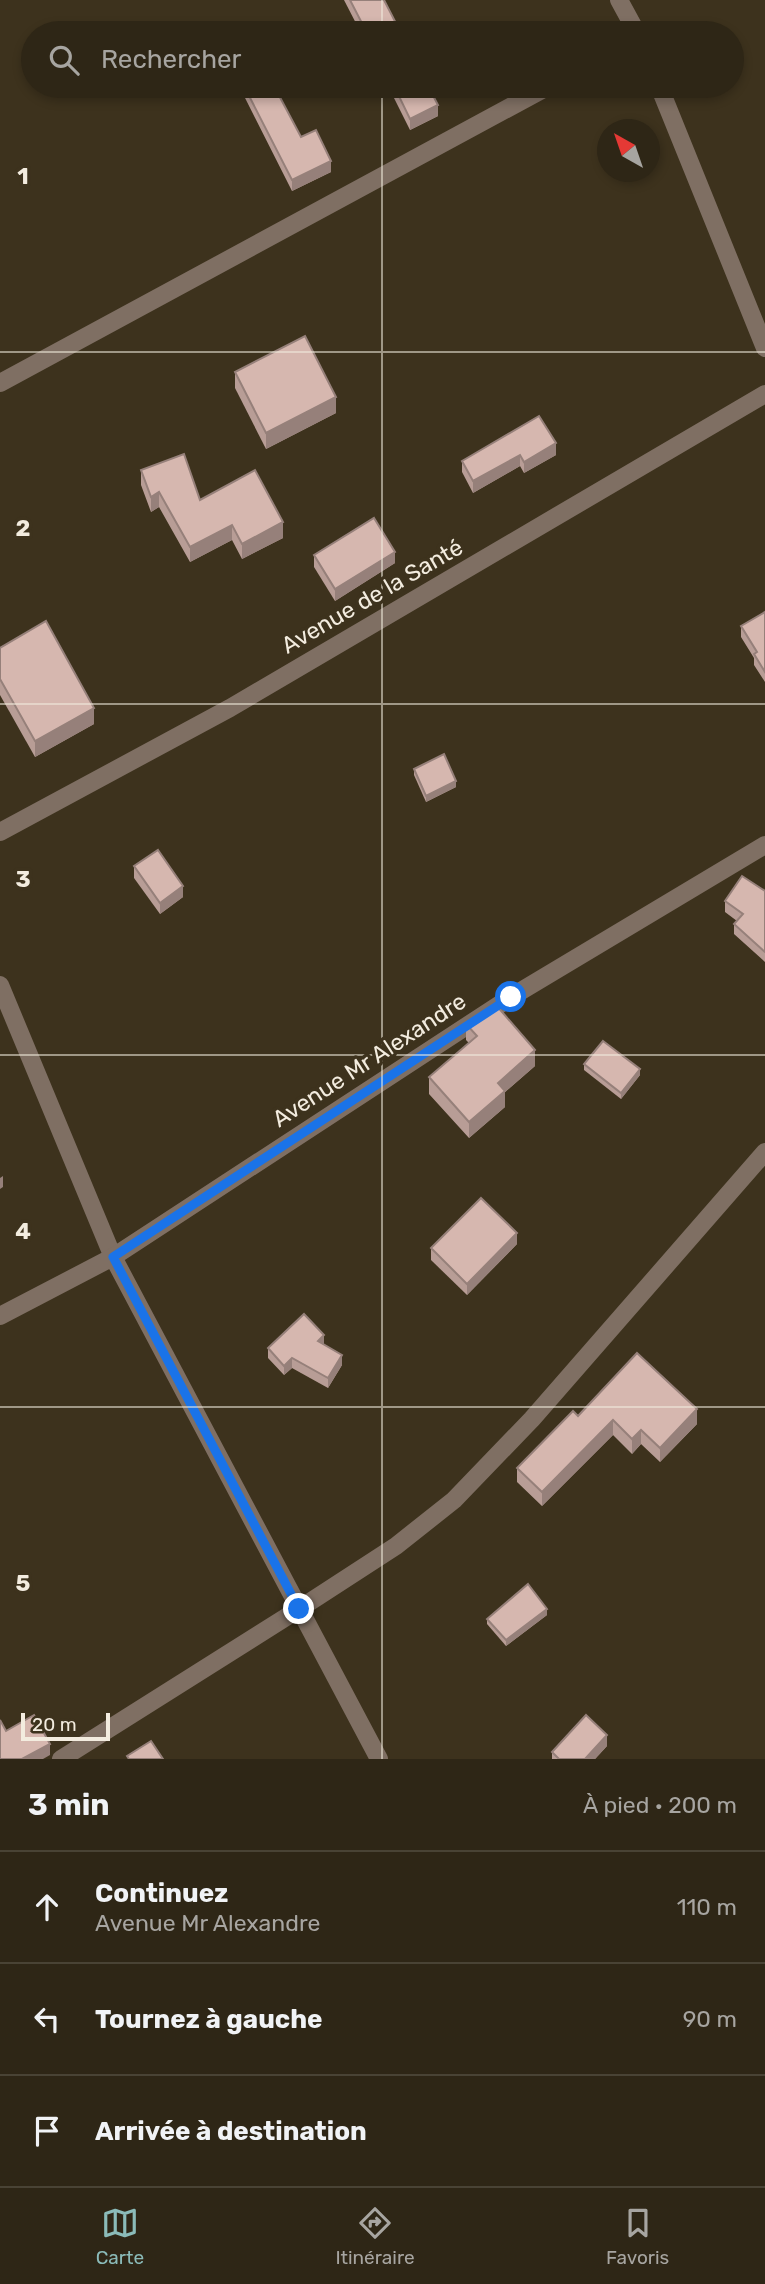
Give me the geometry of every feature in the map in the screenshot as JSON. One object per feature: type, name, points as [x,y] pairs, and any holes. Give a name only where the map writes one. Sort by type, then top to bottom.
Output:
[{"type":"street","points":[[619,0],[630,21]]},
{"type":"street","points":[[0,383],[527,98]]},
{"type":"street","points":[[664,98],[765,348]]},
{"type":"street","name":"Avenue de la Santé","points":[[0,832],[230,708],[765,394]]},
{"type":"street","name":"Avenue Mr Alexandre","points":[[0,1316],[113,1257],[511,997],[765,845]]},
{"type":"street","points":[[0,985],[113,1257],[379,1759]]},
{"type":"street","points":[[61,1759],[396,1546],[453,1500],[532,1419],[765,1152]]},
{"type":"building","points":[[350,0],[384,0],[395,21],[361,21]]},
{"type":"building","points":[[250,98],[280,98],[301,137],[316,130],[331,161],[292,180]]},
{"type":"building","points":[[400,98],[434,98],[438,105],[410,119]]},
{"type":"building","points":[[305,336],[336,397],[266,433],[235,372]]},
{"type":"building","points":[[539,416],[556,443],[524,462],[520,455],[473,481],[462,461]]},
{"type":"building","points":[[184,454],[200,500],[255,470],[283,522],[242,544],[232,525],[190,547],[159,492],[151,497],[141,470]]},
{"type":"building","points":[[374,518],[395,552],[335,589],[314,555]]},
{"type":"building","points":[[765,612],[765,672],[754,654],[757,652],[741,626]]},
{"type":"building","points":[[46,621],[94,708],[35,741],[0,679],[0,648]]},
{"type":"building","points":[[444,754],[456,781],[426,796],[414,769]]},
{"type":"building","points":[[158,850],[183,886],[160,903],[134,866]]},
{"type":"building","points":[[742,876],[765,891],[765,952],[734,924],[743,914],[725,901]]},
{"type":"building","points":[[496,1005],[535,1050],[498,1083],[505,1091],[469,1122],[429,1077],[477,1036],[466,1024]]},
{"type":"building","points":[[603,1041],[640,1069],[621,1093],[584,1064]]},
{"type":"building","points":[[481,1198],[517,1233],[467,1284],[431,1248]]},
{"type":"building","points":[[304,1314],[324,1335],[318,1341],[342,1355],[328,1378],[292,1358],[284,1366],[268,1348]]},
{"type":"building","points":[[637,1353],[697,1409],[660,1448],[641,1430],[632,1439],[613,1420],[542,1492],[517,1468],[573,1411],[578,1416]]},
{"type":"building","points":[[528,1584],[547,1609],[506,1640],[487,1619]]},
{"type":"building","points":[[34,1715],[50,1744],[22,1759],[0,1759],[0,1720],[6,1731]]},
{"type":"building","points":[[586,1715],[607,1735],[585,1759],[559,1759],[552,1752]]},
{"type":"building","points":[[151,1741],[163,1759],[129,1759],[127,1756]]},
{"type":"route","points":[[299,1609],[113,1257],[511,997]]}]
